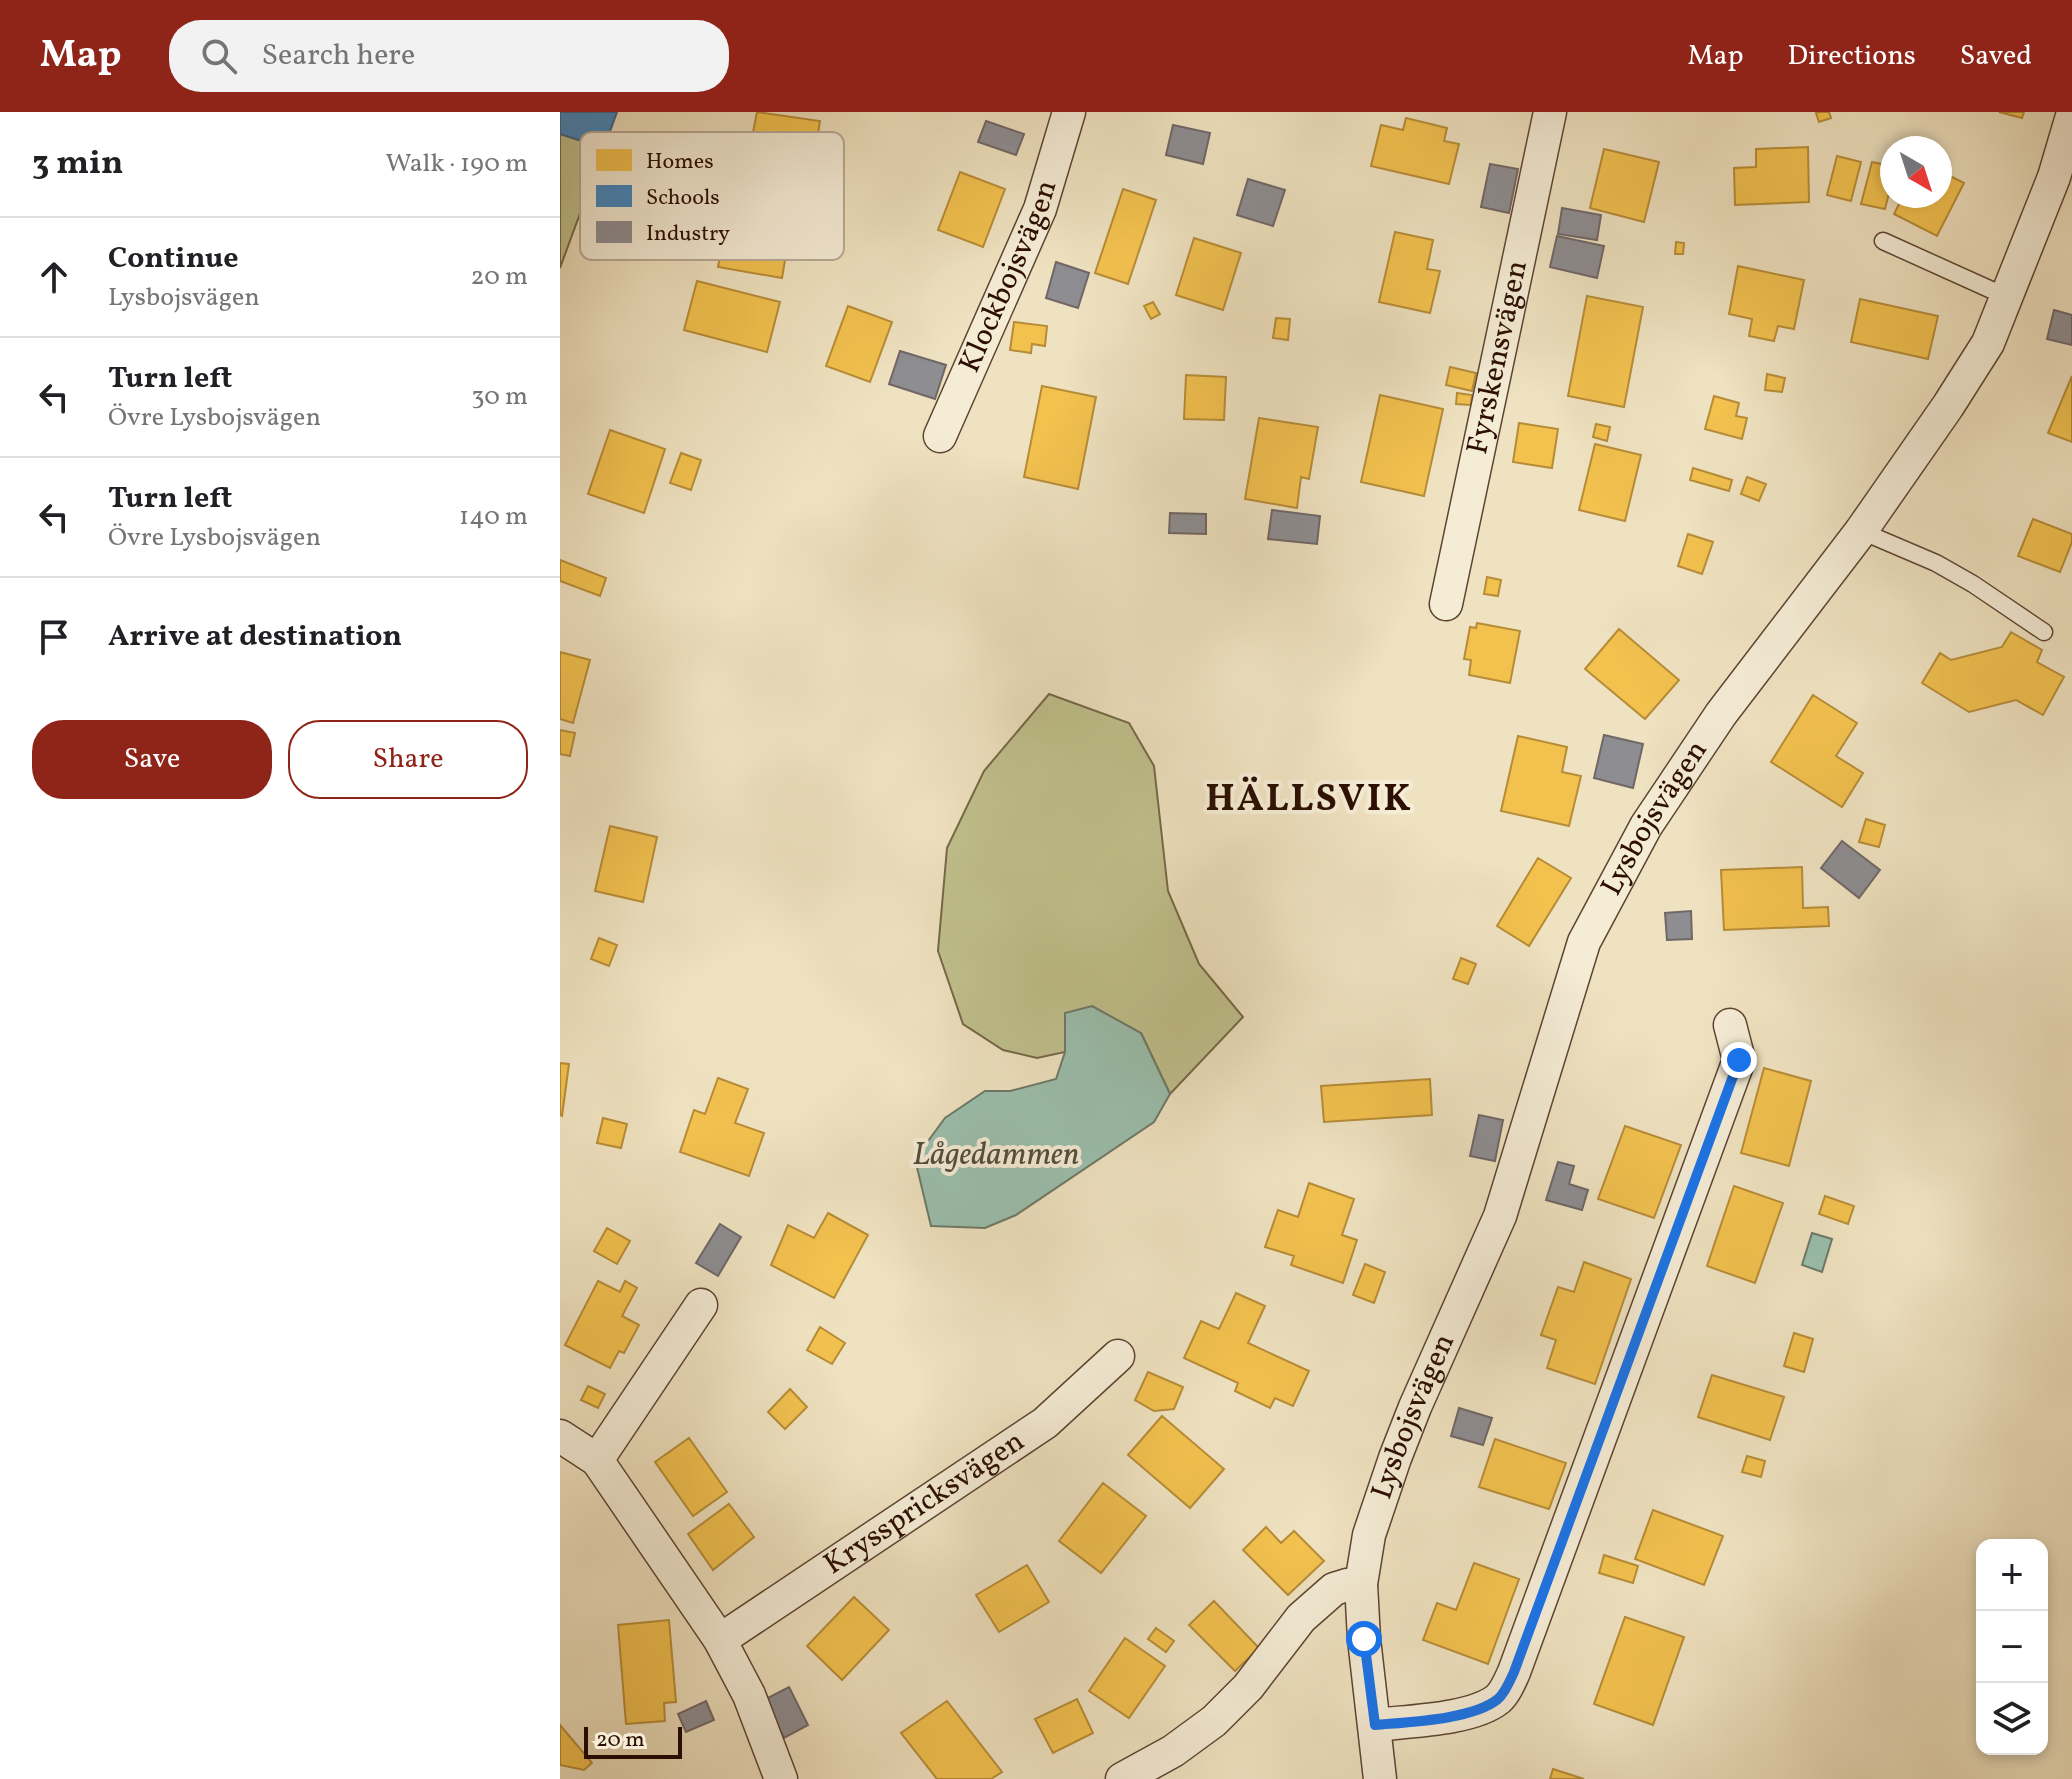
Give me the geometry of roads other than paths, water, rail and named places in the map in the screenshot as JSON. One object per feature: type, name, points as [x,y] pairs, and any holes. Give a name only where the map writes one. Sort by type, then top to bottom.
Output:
[{"type":"street","name":"Klockbojsvägen","points":[[940,436],[1040,209],[1069,112]]},
{"type":"street","name":"Fyrskensvägen","points":[[1446,604],[1550,112]]},
{"type":"street","name":"Lysbojsvägen","points":[[1380,1779],[1361,1584],[1369,1535],[1415,1407],[1500,1216],[1584,942],[1646,826],[1706,737],[1782,632],[1861,531],[1988,343],[2063,179],[2072,116]]},
{"type":"street","points":[[1375,1725],[1480,1710],[1501,1697],[1514,1672],[1739,1060],[1730,1025]]},
{"type":"street","points":[[597,1460],[701,1305]]},
{"type":"street","name":"Krysspricksvägen","points":[[720,1640],[1045,1423],[1118,1356]]},
{"type":"street","points":[[560,1436],[597,1460],[720,1640],[749,1695],[781,1779]]},
{"type":"street","points":[[1122,1779],[1173,1751],[1214,1721],[1248,1687],[1301,1618],[1334,1589],[1361,1584]]},
{"type":"lane","points":[[1883,241],[2007,297]]},
{"type":"lane","points":[[1861,531],[1936,563],[2044,632]]},
{"type":"water","name":"Lågedammen","points":[[1092,1006],[1141,1033],[1170,1094],[1154,1122],[1016,1215],[985,1228],[931,1226],[915,1159],[945,1118],[985,1091],[1010,1091],[1056,1079],[1065,1052],[1065,1013]]},
{"type":"water","points":[[1812,1233],[1832,1239],[1822,1272],[1802,1265]]},
{"type":"district","name":"HÄLLSVIK","points":[[1309,800]]}]
